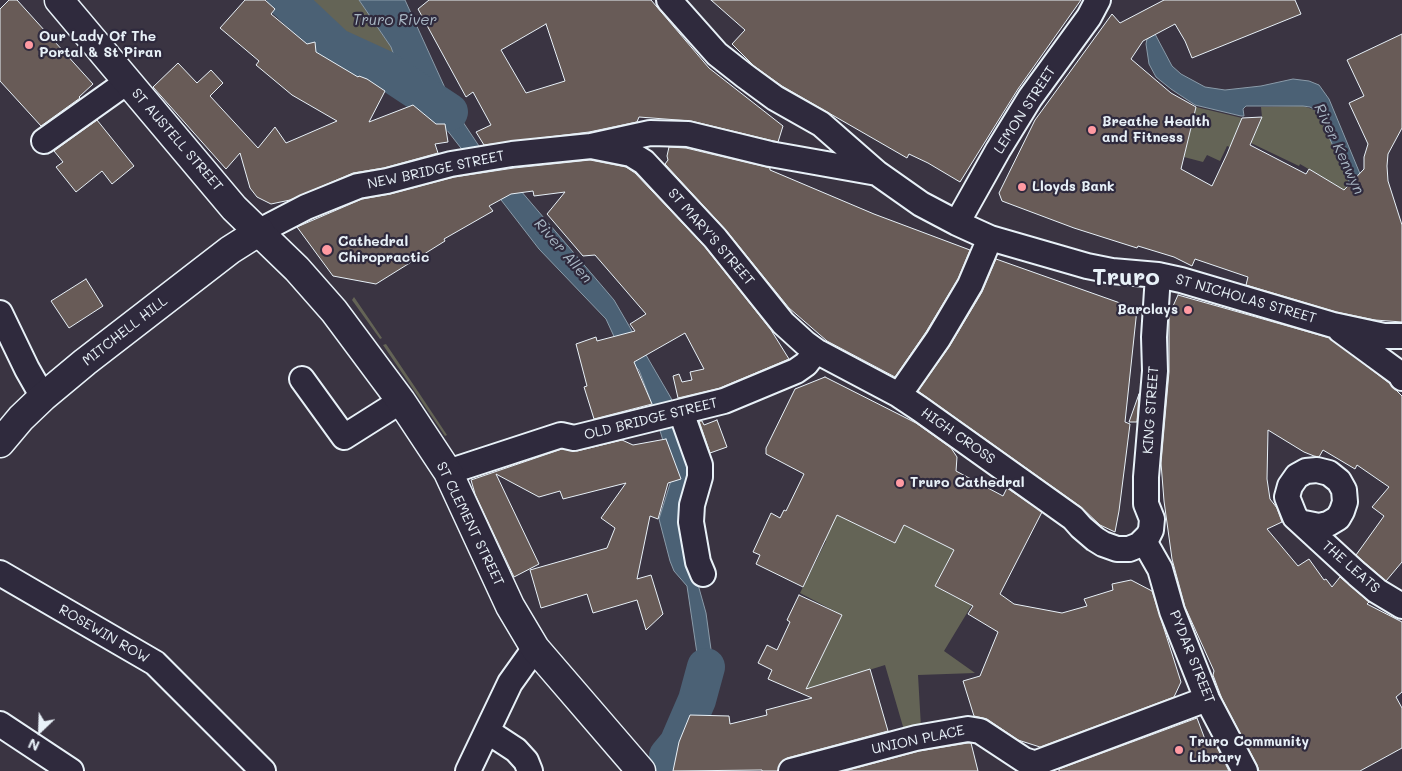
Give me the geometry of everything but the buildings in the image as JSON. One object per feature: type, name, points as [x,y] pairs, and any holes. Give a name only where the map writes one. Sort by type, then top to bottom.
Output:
[{"type":"main road","name":"ST AUSTELL STREET","points":[[59,0],[126,82],[234,208],[260,231]]},
{"type":"main road","name":"ST AUSTELL STREET","points":[[84,0],[98,46]]},
{"type":"main road","name":"MITCHELL HILL","points":[[0,443],[21,418],[43,397],[85,362],[230,250],[260,231]]},
{"type":"main road","name":"ST CLEMENT STREET","points":[[260,231],[334,311],[401,401],[448,472],[510,606],[535,648],[641,771]]},
{"type":"street","name":"ST NICHOLAS STREET","points":[[669,0],[724,59],[775,98],[821,124],[877,173],[921,204],[957,223],[990,238],[1088,266],[1112,271],[1158,275],[1199,285],[1333,325],[1384,336],[1402,336]]},
{"type":"street","name":"LEMON STREET","points":[[957,223],[1030,98],[1089,17],[1098,0]]},
{"type":"street","points":[[44,141],[126,82]]},
{"type":"street","points":[[591,146],[650,133],[688,134],[770,154],[877,173]]},
{"type":"street","name":"NEW BRIDGE STREET","points":[[260,231],[306,207],[358,186],[387,181],[451,164],[591,146]]},
{"type":"street","name":"ST MARY'S STREET","points":[[591,146],[631,154],[644,162],[715,238],[783,323],[816,351]]},
{"type":"street","points":[[899,395],[938,338],[970,285],[990,238]]},
{"type":"street","name":"KING STREET","points":[[1144,541],[1151,530],[1152,524],[1146,504],[1146,477],[1155,371],[1154,336],[1158,275]]},
{"type":"street","points":[[0,313],[43,397]]},
{"type":"street","points":[[1333,325],[1401,376]]},
{"type":"street","points":[[1401,376],[1399,359],[1402,349]]},
{"type":"street","name":"HIGH CROSS","points":[[816,351],[899,395],[1067,514],[1095,539],[1111,548],[1123,550],[1144,541]]},
{"type":"street","name":"OLD BRIDGE STREET","points":[[448,472],[561,435],[574,438],[724,402],[790,374],[806,364],[816,351]]},
{"type":"street","points":[[302,380],[344,437],[401,401]]},
{"type":"street","points":[[680,412],[700,465],[700,477],[692,505],[691,522],[698,562],[703,574]]},
{"type":"street","name":"THE LEATS","points":[[1304,523],[1350,569],[1377,591],[1402,606]]},
{"type":"street","name":"PYDAR STREET","points":[[1144,541],[1160,569],[1172,611],[1207,699],[1245,771]]},
{"type":"street","name":"ROSEWIN ROW","points":[[0,573],[155,664],[263,771]]},
{"type":"street","points":[[468,771],[510,683],[535,648]]},
{"type":"street","name":"UNION PLACE","points":[[791,771],[916,738],[968,729],[980,731],[1024,760],[1033,763],[1039,762],[1207,699]]},
{"type":"street","points":[[0,724],[71,771]]},
{"type":"street","points":[[487,731],[516,750],[526,762],[530,771]]},
{"type":"green space","points":[[299,0],[359,0],[391,47],[399,67]]},
{"type":"green space","points":[[1303,106],[1315,110],[1320,117],[1350,184],[1344,190],[1300,164],[1299,166],[1251,143],[1262,117],[1261,107]]},
{"type":"green space","points":[[1196,107],[1242,118],[1230,147],[1227,146],[1220,161],[1207,155],[1203,162],[1184,157]]},
{"type":"green space","points":[[354,297],[382,338],[380,339],[352,300]]},
{"type":"green space","points":[[386,344],[447,435],[445,436],[383,345]]},
{"type":"green space","points":[[839,491],[854,523],[894,543],[904,525],[954,550],[935,586],[957,598],[977,562],[993,570],[944,651],[975,673],[918,675],[921,727],[904,730],[885,665],[805,690],[842,615],[800,593],[826,541],[817,536]]},
{"type":"water","name":"Truro River","points":[[284,0],[299,0],[398,67],[391,47],[359,0],[405,0],[455,110],[481,149],[515,184],[614,300],[671,398],[696,478],[690,556],[706,613],[713,664],[703,701],[689,716],[679,739],[670,771],[652,771],[688,703],[699,667],[687,586],[674,571],[659,519],[673,474],[652,404],[639,370],[623,356],[606,319],[539,249],[399,68],[396,84],[317,30]]},
{"type":"water","name":"River Kenwyn","points":[[1155,34],[1172,66],[1181,74],[1205,87],[1225,90],[1261,86],[1293,79],[1309,81],[1319,85],[1329,99],[1363,181],[1350,184],[1320,117],[1310,107],[1246,106],[1243,109],[1244,116],[1241,116],[1195,105],[1171,89],[1156,77],[1149,64],[1147,39]]},
{"type":"waterway","name":"River Allen","points":[[286,0],[336,47],[384,69],[449,112]]},
{"type":"waterway","name":"River Allen","points":[[668,756],[678,744],[697,700],[706,667]]},
{"type":"place","name":"Our Lady Of The Portal & St Piran","points":[[29,45]]},
{"type":"place","name":"Breathe Health and Fitness","points":[[1092,130]]},
{"type":"place","name":"Lloyds Bank","points":[[1022,187]]},
{"type":"place","name":"Cathedral Chiropractic","points":[[327,250]]},
{"type":"place","name":"Barclays","points":[[1188,310]]},
{"type":"place","name":"Truro Cathedral","points":[[900,483]]},
{"type":"place","name":"Truro Community Library","points":[[1179,750]]},
{"type":"district","name":"Truro","points":[[1126,278]]}]
